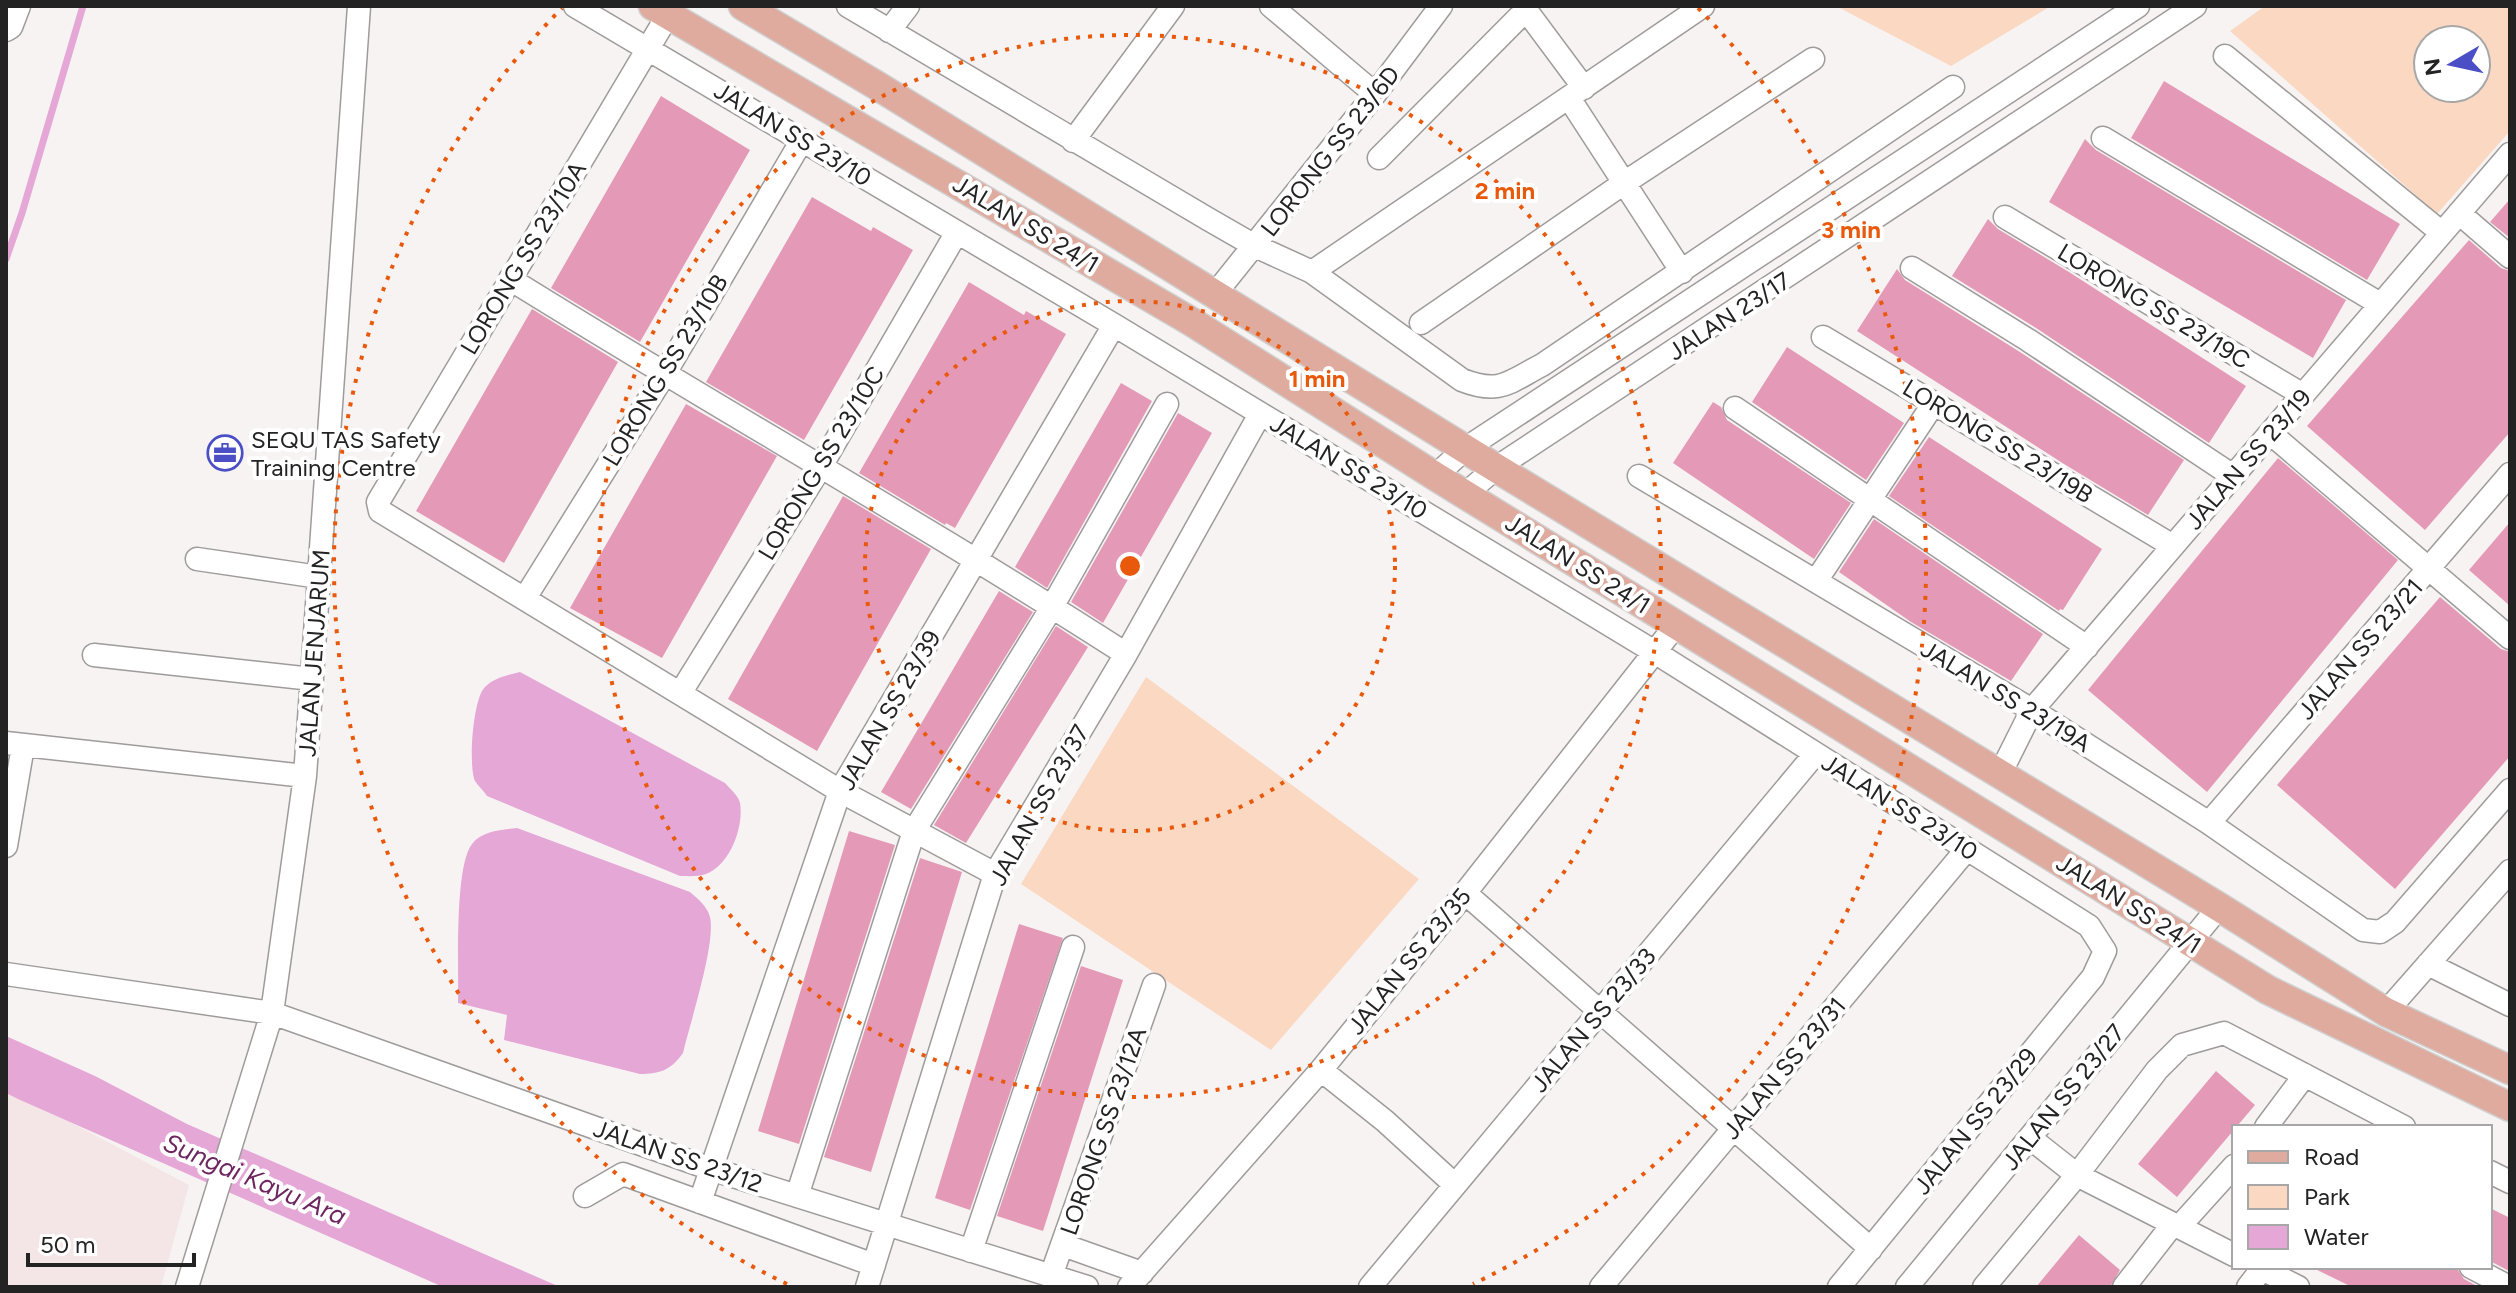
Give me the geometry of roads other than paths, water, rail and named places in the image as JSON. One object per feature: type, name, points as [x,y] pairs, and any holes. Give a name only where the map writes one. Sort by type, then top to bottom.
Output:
[{"type":"main road","name":"JALAN SS 24/1","points":[[743,6],[2386,1012],[2510,1070]]},
{"type":"main road","name":"JALAN SS 24/1","points":[[661,11],[1192,322],[1435,476],[2268,990],[2510,1107]]},
{"type":"street","points":[[6,30],[11,27],[19,6]]},
{"type":"street","name":"JALAN JENJARUM","points":[[187,1287],[272,1013],[305,776],[359,6]]},
{"type":"street","name":"JALAN SS 23/10","points":[[575,6],[1114,325],[1653,651],[2089,926],[2105,951]]},
{"type":"street","points":[[848,6],[1255,246],[1312,272],[1462,380],[1480,387],[1499,387],[1542,365],[1953,87]]},
{"type":"street","points":[[889,31],[908,6]]},
{"type":"street","points":[[1073,141],[1173,6]]},
{"type":"street","points":[[1271,6],[1375,94]]},
{"type":"street","name":"LORONG SS 23/6D","points":[[1215,294],[1375,94],[1441,6]]},
{"type":"street","points":[[1312,272],[1703,6]]},
{"type":"street","name":"JALAN 23/17","points":[[1465,494],[1496,468],[2195,6]]},
{"type":"street","points":[[2133,7],[2151,37]]},
{"type":"street","name":"JALAN 23/17","points":[[1435,476],[1465,449],[2133,7]]},
{"type":"street","points":[[1379,158],[1525,8],[1576,93],[1624,183],[1682,272]]},
{"type":"street","name":"LORONG SS 23/10A","points":[[525,598],[386,516],[380,511],[378,502],[649,48],[661,11]]},
{"type":"street","points":[[2225,56],[2442,233]]},
{"type":"street","points":[[1421,323],[1624,183],[1813,59]]},
{"type":"street","points":[[2103,138],[2380,304]]},
{"type":"street","name":"LORONG SS 23/10B","points":[[525,598],[664,375],[802,140]]},
{"type":"street","name":"JALAN SS 23/19","points":[[2000,774],[2032,710],[2510,154]]},
{"type":"street","points":[[2459,213],[2510,257]]},
{"type":"street","name":"LORONG SS 23/19C","points":[[2005,217],[2303,395]]},
{"type":"street","name":"LORONG SS 23/10C","points":[[681,692],[820,468],[957,232]]},
{"type":"street","points":[[1912,268],[2028,340],[2233,476]]},
{"type":"street","points":[[510,279],[1126,654]]},
{"type":"street","name":"JALAN SS 23/39","points":[[700,1202],[840,791],[1114,325]]},
{"type":"street","name":"LORONG SS 23/19B","points":[[1823,337],[2173,546]]},
{"type":"street","points":[[1816,581],[1934,403]]},
{"type":"street","points":[[797,1196],[914,831],[1052,607],[1167,404]]},
{"type":"street","points":[[1735,408],[2087,647]]},
{"type":"street","name":"JALAN SS 23/37","points":[[867,1287],[995,874],[1126,654],[1260,414]]},
{"type":"street","points":[[2270,433],[2510,638]]},
{"type":"street","name":"JALAN SS 23/21","points":[[2209,823],[2510,474]]},
{"type":"street","name":"JALAN SS 23/19A","points":[[1639,476],[2032,710],[2209,823],[2363,930],[2380,932],[2395,922],[2510,790]]},
{"type":"street","points":[[197,559],[319,577]]},
{"type":"street","points":[[525,598],[840,791],[995,874]]},
{"type":"street","name":"JALAN SS 23/35","points":[[1136,1280],[1321,1070],[1676,625]]},
{"type":"street","points":[[94,655],[312,679]]},
{"type":"street","points":[[6,846],[15,744],[305,776]]},
{"type":"street","name":"JALAN SS 23/33","points":[[1370,1287],[1815,754]]},
{"type":"street","name":"JALAN SS 23/31","points":[[1601,1287],[1967,849]]},
{"type":"street","points":[[2386,1012],[2510,871]]},
{"type":"street","points":[[1465,893],[1871,1249]]},
{"type":"street","name":"JALAN SS 23/27","points":[[1907,1287],[2219,907]]},
{"type":"street","points":[[971,1251],[1073,947]]},
{"type":"street","name":"JALAN SS 23/29","points":[[1839,1287],[2093,977],[2105,951]]},
{"type":"street","points":[[2428,964],[2510,1005]]},
{"type":"street","name":"JALAN SS 23/12","points":[[6,974],[272,1013],[711,1169],[1087,1287]]},
{"type":"street","name":"LORONG SS 23/12A","points":[[1051,1276],[1154,985]]},
{"type":"street","points":[[1984,1287],[2077,1175],[2157,1070],[2182,1045],[2224,1033],[2400,1125]]},
{"type":"street","points":[[1321,1070],[1385,1121],[1455,1185]]},
{"type":"street","points":[[2268,1125],[2305,1075]]},
{"type":"street","points":[[2030,1138],[2077,1175],[2232,1254]]},
{"type":"street","points":[[2124,1287],[2176,1226],[2232,1168]]},
{"type":"street","points":[[2492,1173],[2510,1182]]},
{"type":"street","points":[[585,1196],[623,1174],[874,1265]]},
{"type":"street","points":[[1063,1245],[1136,1280]]},
{"type":"street","points":[[2248,1287],[2259,1269]]},
{"type":"street","points":[[2262,1269],[2298,1287]]},
{"type":"street","points":[[2475,1269],[2509,1287]]},
{"type":"water","points":[[520,672],[725,783],[739,800],[741,813],[734,844],[722,862],[706,874],[680,876],[487,796],[475,781],[473,773],[477,704],[489,684]]},
{"type":"water","points":[[517,828],[690,892],[707,909],[711,929],[701,984],[683,1053],[669,1067],[659,1072],[640,1074],[504,1040],[507,1015],[458,1003],[460,896],[466,856],[481,836]]},
{"type":"water","name":"Sungai Kayu Ara","points":[[6,1036],[95,1076],[187,1124],[560,1287],[443,1287],[18,1099],[6,1093]]},
{"type":"waterway","points":[[6,259],[83,6]]},
{"type":"place","name":"SEQU TAS Safety Training Centre","points":[[225,453]]}]
